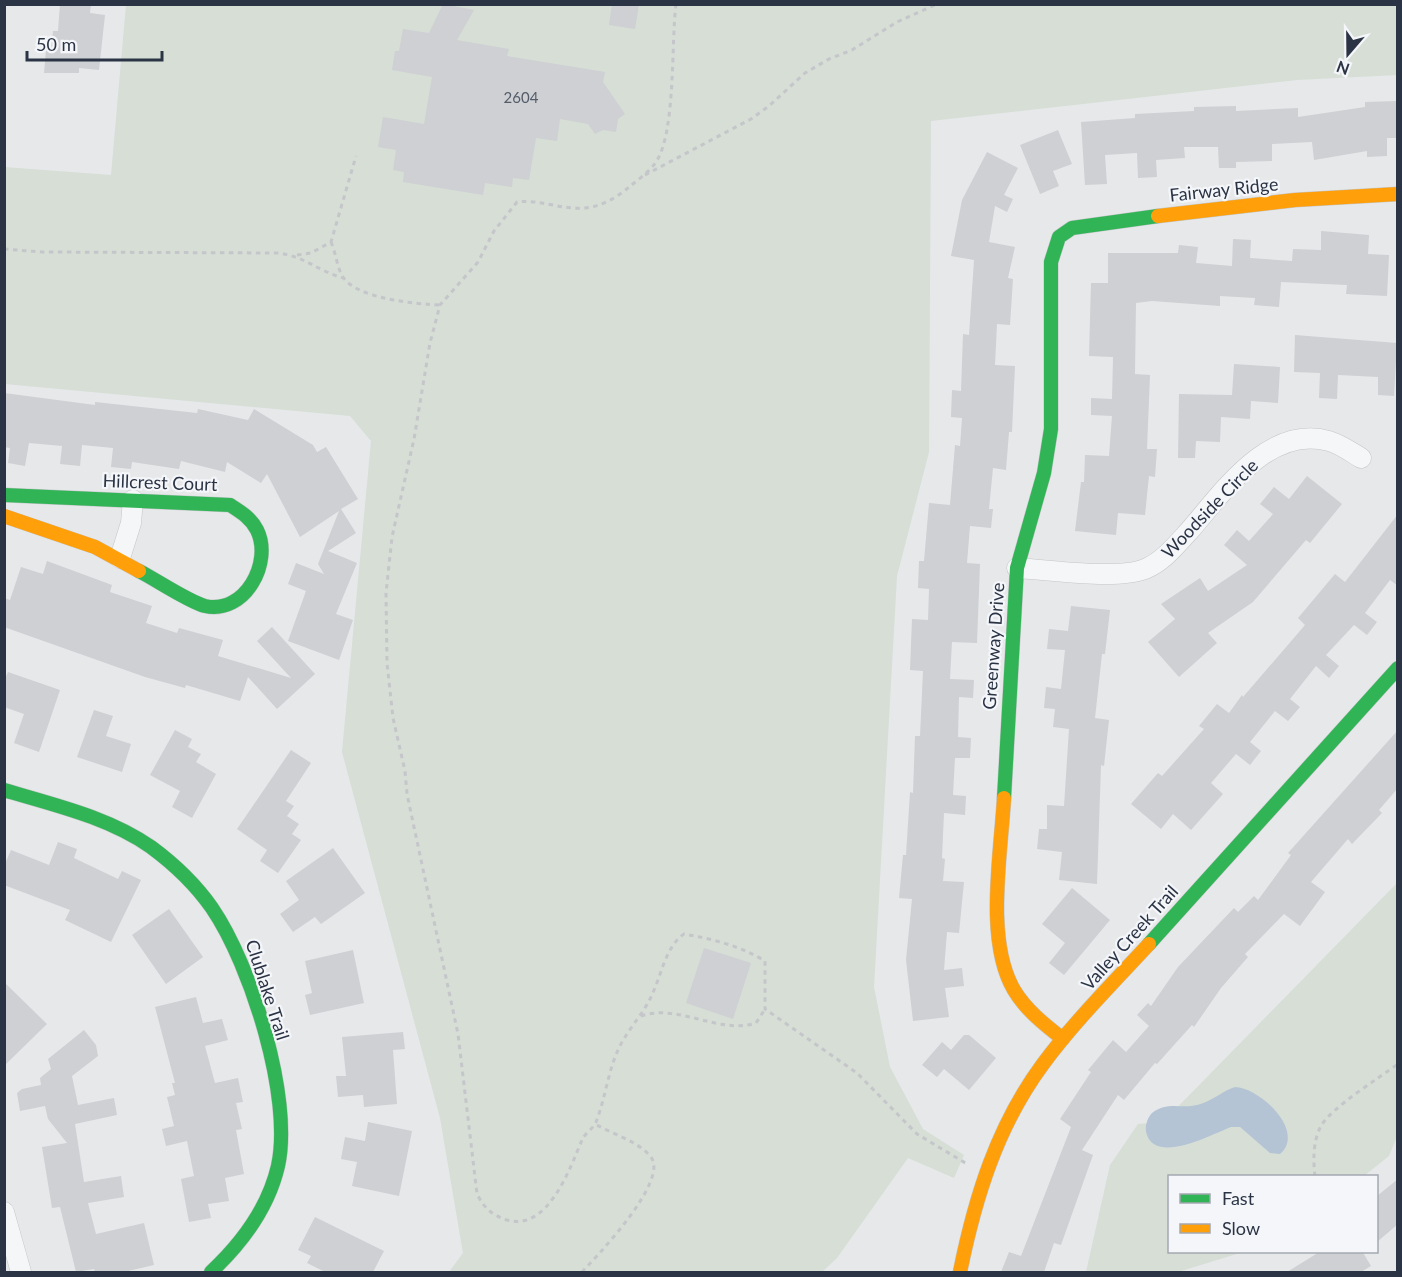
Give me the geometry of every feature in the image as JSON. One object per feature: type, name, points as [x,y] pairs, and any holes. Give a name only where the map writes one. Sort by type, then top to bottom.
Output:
[{"type":"street","name":"Fairway Ridge","points":[[1059,237],[1072,228],[1093,223],[1286,201],[1398,194]]},
{"type":"street","name":"Greenway Drive","points":[[1059,237],[1053,252],[1051,274],[1049,446],[1017,568],[998,942],[1003,969],[1019,1000],[1034,1017],[1063,1039]]},
{"type":"street","name":"Woodside Circle","points":[[1017,568],[1117,574],[1138,571],[1164,557],[1237,477],[1267,452],[1280,445],[1300,440],[1320,439],[1340,445],[1361,458]]},
{"type":"street","name":"Hillcrest Court","points":[[4,495],[220,503],[246,512],[256,525],[260,554],[257,574],[244,595],[230,604],[214,607],[195,602],[120,558],[79,541],[4,516]]},
{"type":"street","points":[[120,558],[131,523],[133,500]]},
{"type":"street","name":"Valley Creek Trail","points":[[960,1272],[971,1216],[986,1166],[1016,1104],[1063,1039],[1398,668]]},
{"type":"street","name":"Clublake Trail","points":[[4,790],[105,822],[150,847],[208,903],[221,920],[237,951],[279,1088],[282,1144],[278,1170],[265,1205],[246,1236],[211,1272]]},
{"type":"street","points":[[4,1212],[21,1272]]},
{"type":"path","points":[[640,1017],[651,1013],[673,1015],[742,1028],[756,1023],[765,1009],[765,961],[750,952],[721,942],[684,934],[674,940],[651,998],[621,1044],[595,1124],[583,1137],[565,1182],[540,1211],[522,1221],[497,1217],[484,1208],[477,1194],[458,1034],[406,794],[387,663],[388,561],[406,463],[414,439],[430,343],[440,305],[478,262],[494,231],[518,202],[532,200],[554,207],[586,209],[618,197],[656,162],[663,146],[671,99],[675,4]]},
{"type":"path","points":[[641,177],[751,119],[805,73],[829,59],[852,50],[897,22],[937,4]]},
{"type":"path","points":[[343,278],[331,242],[356,156]]},
{"type":"path","points":[[4,249],[86,253],[244,252],[297,255],[311,253],[331,242]]},
{"type":"path","points":[[297,255],[327,274],[343,278],[354,286],[374,294],[408,303],[440,305]]},
{"type":"path","points":[[765,1009],[857,1073],[917,1134],[965,1164],[986,1166]]},
{"type":"path","points":[[1315,1175],[1315,1145],[1321,1125],[1360,1091],[1398,1064]]},
{"type":"path","points":[[582,1272],[642,1200],[654,1167],[652,1158],[639,1148],[595,1124]]},
{"type":"shaded area","points":[[126,5],[1397,5],[1397,75],[1297,80],[931,121],[929,452],[897,576],[874,987],[890,1067],[923,1129],[964,1155],[954,1178],[908,1158],[837,1258],[822,1272],[449,1272],[463,1253],[440,1118],[342,752],[371,441],[350,416],[5,384],[4,167],[111,175]]},
{"type":"shaded area","points":[[1397,883],[1398,1134],[1389,1156],[1365,1175],[1168,1175],[1168,1253],[1240,1253],[1178,1272],[1086,1272],[1110,1165],[1138,1124],[1163,1122]]},
{"type":"water","points":[[1235,1087],[1245,1089],[1268,1103],[1284,1123],[1288,1134],[1287,1145],[1280,1154],[1270,1153],[1240,1127],[1231,1127],[1186,1145],[1173,1147],[1162,1147],[1153,1143],[1147,1135],[1147,1120],[1158,1109],[1202,1104]]},
{"type":"building","points":[[60,4],[91,4],[90,13],[105,15],[99,70],[79,68],[79,73],[44,73],[46,50],[51,50],[53,31],[58,31]]},
{"type":"building","points":[[443,4],[474,10],[457,40],[509,49],[507,56],[605,72],[603,82],[625,114],[618,119],[616,132],[603,130],[595,134],[588,124],[560,119],[557,141],[536,138],[529,180],[513,178],[512,187],[485,183],[483,195],[403,182],[404,172],[393,170],[396,150],[378,147],[383,117],[424,124],[432,77],[392,70],[395,51],[399,51],[403,29],[429,33]]},
{"type":"building","points":[[612,4],[639,4],[635,29],[609,25]]},
{"type":"building","points":[[1398,101],[1398,138],[1387,138],[1387,156],[1367,157],[1367,151],[1314,160],[1312,142],[1272,144],[1272,161],[1236,162],[1236,168],[1219,168],[1218,147],[1184,147],[1185,158],[1156,160],[1157,177],[1138,178],[1137,153],[1105,155],[1107,184],[1085,185],[1081,122],[1135,118],[1135,114],[1194,111],[1194,107],[1236,106],[1236,111],[1298,108],[1298,117],[1365,107],[1365,102]]},
{"type":"building","points":[[1058,130],[1072,164],[1053,171],[1059,186],[1040,194],[1020,145]]},
{"type":"building","points":[[987,152],[1018,168],[1004,195],[1013,199],[1007,212],[995,206],[989,242],[1015,247],[1008,278],[1013,279],[1010,325],[997,324],[995,365],[1015,366],[1012,432],[1009,432],[1006,470],[993,468],[989,509],[993,509],[991,528],[970,526],[967,563],[980,564],[977,643],[952,642],[950,679],[974,680],[973,698],[959,697],[958,737],[971,738],[970,758],[955,758],[953,795],[966,796],[965,815],[944,813],[942,858],[945,859],[943,881],[964,882],[959,933],[947,932],[944,970],[962,968],[964,986],[945,988],[949,1017],[913,1021],[906,960],[912,899],[899,898],[903,855],[906,855],[910,792],[913,793],[915,736],[920,736],[923,671],[910,670],[912,619],[928,620],[929,589],[918,588],[919,561],[924,561],[929,503],[950,505],[955,445],[960,446],[962,418],[951,417],[952,390],[961,391],[963,334],[969,335],[974,260],[951,256],[962,200]]},
{"type":"building","points":[[1321,231],[1369,235],[1368,254],[1389,255],[1387,296],[1346,294],[1347,285],[1281,282],[1279,307],[1254,305],[1255,298],[1220,296],[1220,306],[1152,301],[1136,303],[1135,374],[1150,375],[1147,449],[1157,449],[1155,477],[1149,476],[1145,515],[1118,513],[1116,535],[1075,531],[1081,482],[1084,482],[1085,455],[1109,456],[1112,416],[1091,415],[1091,398],[1112,399],[1113,357],[1089,356],[1091,283],[1108,283],[1108,253],[1178,253],[1179,245],[1198,247],[1196,263],[1232,266],[1233,239],[1251,240],[1250,258],[1292,261],[1293,249],[1321,250]]},
{"type":"building","points":[[1295,335],[1397,343],[1394,396],[1378,395],[1378,377],[1338,375],[1337,399],[1319,398],[1320,373],[1294,372]]},
{"type":"building","points":[[1234,364],[1280,367],[1278,403],[1251,401],[1250,419],[1221,417],[1220,442],[1196,441],[1195,458],[1178,458],[1179,394],[1232,395]]},
{"type":"building","points":[[4,393],[95,405],[95,402],[197,413],[198,409],[248,420],[254,409],[313,445],[317,452],[326,447],[358,499],[341,509],[356,533],[328,551],[357,563],[336,614],[353,620],[339,660],[288,641],[306,591],[288,584],[296,563],[324,574],[318,564],[339,511],[300,537],[267,474],[261,483],[227,462],[225,472],[181,461],[179,469],[132,462],[131,469],[111,467],[113,448],[82,445],[80,466],[60,464],[62,446],[29,443],[25,466],[8,463],[10,448],[4,447]]},
{"type":"building","points":[[1307,476],[1342,504],[1310,543],[1306,540],[1253,602],[1208,633],[1217,643],[1179,677],[1148,642],[1175,619],[1161,604],[1200,578],[1208,591],[1247,565],[1224,545],[1237,530],[1249,541],[1273,514],[1260,504],[1274,487],[1289,499]]},
{"type":"building","points":[[1398,514],[1398,586],[1390,580],[1365,613],[1377,622],[1367,635],[1354,625],[1326,655],[1339,666],[1329,678],[1316,666],[1290,699],[1300,707],[1288,721],[1275,711],[1250,742],[1261,751],[1250,765],[1236,754],[1211,783],[1223,794],[1191,830],[1173,814],[1161,829],[1131,804],[1158,773],[1162,776],[1204,729],[1199,726],[1217,704],[1229,713],[1242,695],[1243,697],[1305,625],[1298,618],[1335,574],[1345,582]]},
{"type":"building","points":[[47,561],[112,585],[110,592],[152,606],[146,623],[177,633],[179,628],[223,640],[218,656],[291,678],[257,641],[272,627],[315,674],[277,709],[248,677],[240,701],[186,685],[185,688],[145,677],[4,627],[4,598],[10,600],[21,567],[43,574]]},
{"type":"building","points":[[1071,606],[1110,610],[1105,654],[1102,654],[1095,718],[1109,720],[1104,766],[1101,765],[1097,884],[1059,880],[1062,852],[1037,849],[1039,829],[1047,829],[1047,805],[1064,806],[1069,729],[1053,727],[1055,709],[1044,708],[1046,687],[1061,689],[1065,650],[1047,649],[1049,629],[1068,631]]},
{"type":"building","points":[[8,672],[60,690],[39,752],[14,743],[24,714],[4,707],[4,681]]},
{"type":"building","points":[[94,710],[113,716],[106,736],[131,744],[122,772],[77,757]]},
{"type":"building","points":[[175,730],[192,739],[188,747],[201,754],[196,762],[216,774],[192,818],[172,807],[180,791],[150,775]]},
{"type":"building","points":[[1398,730],[1398,788],[1379,810],[1382,813],[1352,844],[1348,839],[1311,882],[1325,892],[1300,926],[1284,914],[1245,954],[1248,957],[1221,988],[1194,1027],[1192,1025],[1157,1064],[1155,1063],[1124,1100],[1118,1095],[1082,1150],[1093,1155],[1061,1245],[1054,1243],[1044,1272],[1001,1272],[1009,1252],[1021,1256],[1071,1127],[1060,1119],[1091,1072],[1088,1070],[1113,1040],[1126,1052],[1149,1026],[1137,1015],[1148,1003],[1151,1006],[1178,967],[1234,908],[1238,912],[1254,896],[1258,900],[1291,855],[1288,853]]},
{"type":"building","points":[[291,750],[311,763],[286,801],[294,806],[287,816],[299,824],[292,834],[301,840],[278,873],[260,861],[267,850],[237,829]]},
{"type":"building","points":[[58,842],[77,849],[74,858],[118,879],[122,871],[141,880],[111,942],[65,920],[70,910],[4,885],[4,866],[11,850],[49,865]]},
{"type":"building","points":[[333,848],[365,893],[321,924],[315,917],[293,932],[280,914],[299,900],[286,881]]},
{"type":"building","points":[[1072,888],[1110,920],[1064,975],[1049,963],[1065,943],[1042,924]]},
{"type":"building","points":[[169,909],[203,957],[166,984],[132,935]]},
{"type":"building","points":[[704,948],[751,963],[733,1019],[686,1003]]},
{"type":"building","points":[[353,950],[364,1003],[310,1015],[305,995],[312,993],[305,961]]},
{"type":"building","points":[[4,982],[47,1024],[4,1066]]},
{"type":"building","points":[[196,997],[203,1023],[222,1019],[228,1040],[205,1046],[215,1083],[238,1078],[243,1102],[236,1103],[242,1129],[236,1130],[244,1174],[225,1178],[229,1201],[208,1204],[211,1218],[189,1222],[181,1179],[194,1176],[187,1141],[166,1146],[162,1129],[174,1126],[167,1097],[175,1095],[172,1083],[175,1083],[155,1007]]},
{"type":"building","points":[[84,1030],[96,1045],[98,1056],[72,1076],[78,1105],[114,1098],[117,1115],[75,1124],[84,1182],[121,1176],[124,1197],[88,1203],[96,1234],[144,1223],[154,1265],[124,1272],[95,1272],[94,1269],[76,1272],[60,1207],[52,1208],[42,1147],[67,1143],[48,1119],[45,1106],[20,1111],[17,1093],[22,1089],[41,1085],[40,1078],[51,1069],[48,1059]]},
{"type":"building","points":[[403,1032],[405,1049],[393,1050],[397,1104],[364,1107],[363,1095],[338,1097],[336,1076],[346,1076],[342,1037]]},
{"type":"building","points":[[964,1035],[969,1035],[996,1058],[969,1090],[944,1069],[937,1077],[922,1065],[942,1042],[951,1050]]},
{"type":"building","points":[[368,1122],[412,1131],[399,1196],[352,1186],[357,1162],[341,1159],[345,1137],[365,1141]]},
{"type":"building","points":[[1398,1179],[1398,1224],[1378,1241],[1378,1195]]},
{"type":"building","points":[[315,1217],[384,1251],[373,1272],[325,1272],[307,1263],[311,1256],[298,1250]]},
{"type":"building","points":[[1318,1253],[1363,1253],[1371,1266],[1361,1272],[1287,1272]]},
{"type":"traffic: fast","points":[[1004,798],[1017,568],[1044,473],[1051,429],[1051,262],[1059,237],[1072,228],[1158,216]]},
{"type":"traffic: fast","points":[[4,495],[230,505],[252,522],[261,543],[261,557],[252,583],[243,594],[219,607],[198,604],[139,571]]},
{"type":"traffic: fast","points":[[1149,944],[1398,668]]},
{"type":"traffic: fast","points":[[4,790],[99,820],[151,847],[184,875],[206,899],[227,933],[241,963],[254,997],[274,1070],[280,1105],[281,1138],[274,1182],[261,1211],[243,1237],[211,1272]]},
{"type":"traffic: slow","points":[[1158,216],[1295,200],[1398,194]]},
{"type":"traffic: slow","points":[[4,516],[95,547],[139,571]]},
{"type":"traffic: slow","points":[[1004,798],[998,870],[997,922],[1005,970],[1014,990],[1024,1004],[1063,1039]]},
{"type":"traffic: slow","points":[[960,1272],[981,1190],[1000,1138],[1013,1112],[1043,1064],[1068,1033],[1149,944]]}]
